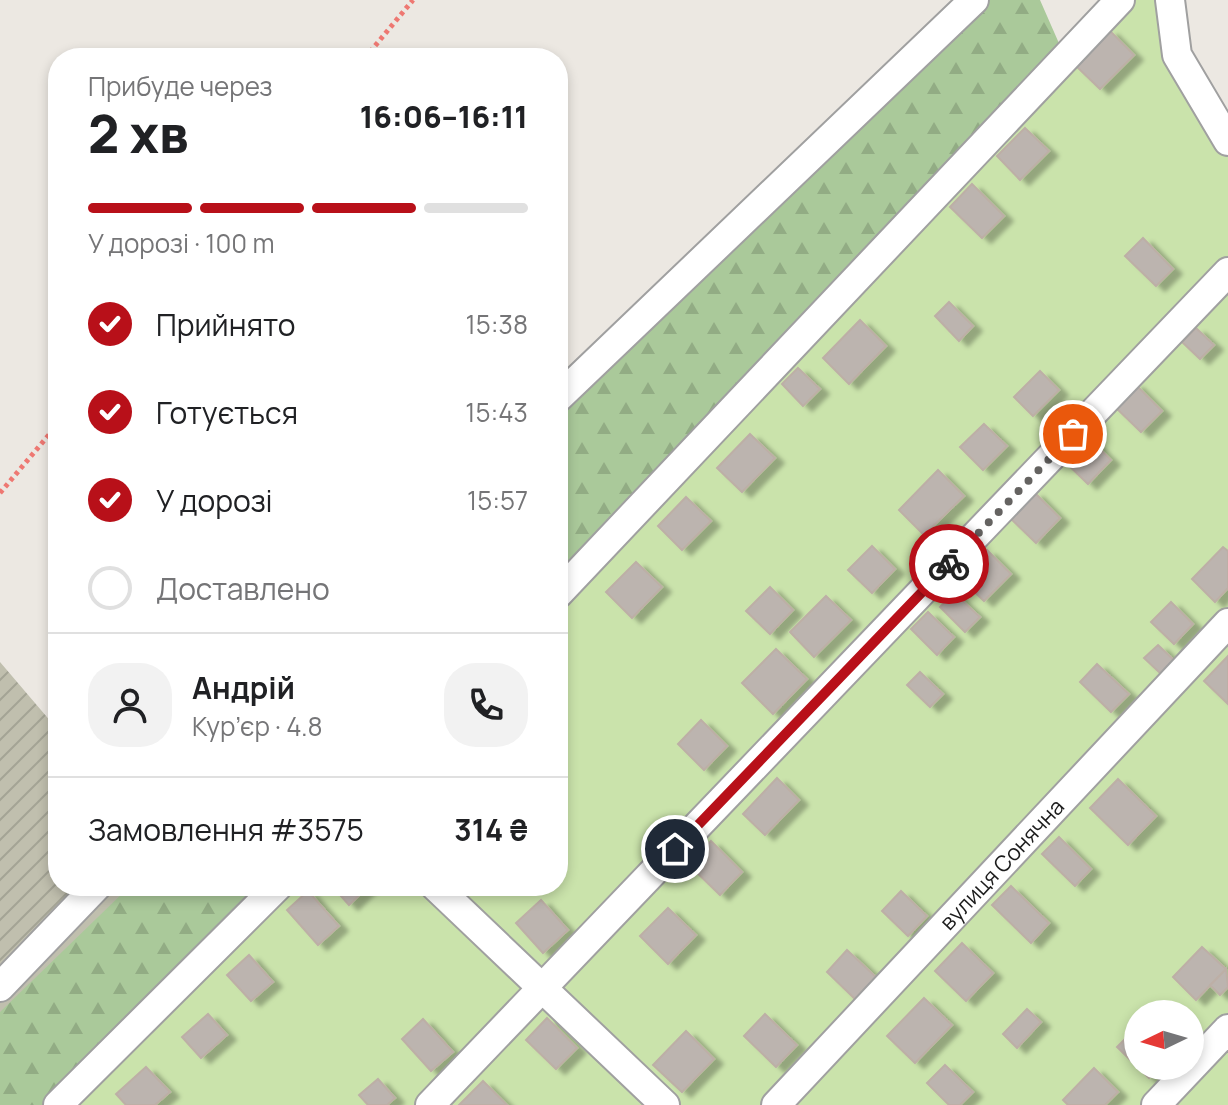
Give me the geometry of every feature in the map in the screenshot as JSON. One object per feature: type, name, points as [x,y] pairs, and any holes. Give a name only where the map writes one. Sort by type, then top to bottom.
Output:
[{"type":"street","points":[[568,388],[974,0]]},
{"type":"street","points":[[568,583],[1120,0]]},
{"type":"street","points":[[1170,0],[1177,55],[1228,141]]},
{"type":"street","points":[[430,1105],[1228,272]]},
{"type":"street","name":"вулиця Сонячна","points":[[776,1105],[1228,623]]},
{"type":"street","points":[[0,987],[87,896]]},
{"type":"street","points":[[58,1105],[268,896]]},
{"type":"street","points":[[446,896],[665,1105]]},
{"type":"street","points":[[1156,1105],[1228,1029]]},
{"type":"path","points":[[373,48],[413,0]]},
{"type":"path","points":[[0,493],[48,436]]},
{"type":"shaded area","points":[[0,662],[48,718],[48,896],[182,896],[0,1105]]},
{"type":"green space","points":[[974,0],[1040,0],[1065,57],[568,583],[568,388]]},
{"type":"green space","points":[[1120,0],[1170,0],[1228,141],[1228,1105],[58,1105],[268,896],[568,896],[568,583]]},
{"type":"green space","points":[[120,896],[268,896],[58,1105],[0,1105],[0,1012]]},
{"type":"building","points":[[1109,30],[1134,55],[1100,89],[1075,65]]},
{"type":"building","points":[[1025,128],[1049,151],[1020,180],[997,156]]},
{"type":"building","points":[[972,184],[1004,216],[982,238],[950,207]]},
{"type":"building","points":[[1143,238],[1173,269],[1156,286],[1125,256]]},
{"type":"building","points":[[949,302],[973,326],[959,341],[935,316]]},
{"type":"building","points":[[860,320],[886,346],[849,384],[823,358]]},
{"type":"building","points":[[1196,328],[1214,345],[1200,359],[1182,342]]},
{"type":"building","points":[[798,368],[820,389],[803,406],[782,384]]},
{"type":"building","points":[[1040,371],[1059,390],[1033,416],[1014,397]]},
{"type":"building","points":[[1134,383],[1162,411],[1141,432],[1113,405]]},
{"type":"building","points":[[984,424],[1007,446],[983,470],[960,447]]},
{"type":"building","points":[[750,434],[775,458],[742,492],[717,468]]},
{"type":"building","points":[[1085,434],[1111,460],[1088,484],[1062,459]]},
{"type":"building","points":[[938,470],[964,496],[924,535],[899,510]]},
{"type":"building","points":[[1034,492],[1060,518],[1036,543],[1009,517]]},
{"type":"building","points":[[686,497],[711,521],[682,550],[658,526]]},
{"type":"building","points":[[872,546],[895,569],[872,593],[848,570]]},
{"type":"building","points":[[1223,547],[1228,551],[1228,588],[1215,602],[1192,579]]},
{"type":"building","points":[[987,550],[1011,574],[984,601],[960,578]]},
{"type":"building","points":[[636,562],[662,587],[632,618],[606,592]]},
{"type":"building","points":[[770,587],[793,610],[770,634],[746,611]]},
{"type":"building","points":[[954,593],[980,617],[965,632],[940,607]]},
{"type":"building","points":[[826,596],[851,620],[814,657],[790,632]]},
{"type":"building","points":[[1171,602],[1193,624],[1174,644],[1151,622]]},
{"type":"building","points":[[928,612],[954,637],[937,655],[911,629]]},
{"type":"building","points":[[1158,645],[1175,661],[1161,674],[1144,658]]},
{"type":"building","points":[[776,649],[807,679],[773,714],[742,683]]},
{"type":"building","points":[[1228,656],[1228,704],[1204,681]]},
{"type":"building","points":[[1097,664],[1129,694],[1111,712],[1080,682]]},
{"type":"building","points":[[920,672],[943,694],[930,707],[907,685]]},
{"type":"building","points":[[701,720],[727,746],[704,770],[678,744]]},
{"type":"building","points":[[777,778],[799,800],[765,835],[743,814]]},
{"type":"building","points":[[1118,779],[1156,816],[1128,845],[1090,808]]},
{"type":"building","points":[[1059,837],[1091,869],[1075,886],[1042,854]]},
{"type":"building","points":[[711,841],[742,872],[720,895],[688,864]]},
{"type":"building","points":[[1011,886],[1049,923],[1031,943],[992,905]]},
{"type":"building","points":[[901,891],[927,916],[908,936],[882,911]]},
{"type":"building","points":[[302,896],[312,896],[339,926],[318,945],[287,910]]},
{"type":"building","points":[[341,896],[358,896],[349,905]]},
{"type":"building","points":[[541,900],[568,930],[543,953],[516,923]]},
{"type":"building","points":[[668,908],[696,935],[668,964],[640,936]]},
{"type":"building","points":[[962,943],[993,973],[966,1001],[935,971]]},
{"type":"building","points":[[1202,947],[1226,969],[1196,1000],[1173,977]]},
{"type":"building","points":[[847,950],[876,977],[855,999],[827,972]]},
{"type":"building","points":[[249,955],[273,982],[251,1001],[227,975]]},
{"type":"building","points":[[1226,969],[1228,987],[1220,995],[1210,985]]},
{"type":"building","points":[[924,998],[952,1025],[915,1063],[887,1036]]},
{"type":"building","points":[[1027,1009],[1041,1022],[1017,1048],[1003,1034]]},
{"type":"building","points":[[208,1014],[227,1035],[201,1058],[182,1037]]},
{"type":"building","points":[[765,1014],[797,1045],[776,1067],[744,1036]]},
{"type":"building","points":[[547,1018],[577,1048],[556,1069],[526,1040]]},
{"type":"building","points":[[423,1019],[453,1052],[431,1071],[402,1039]]},
{"type":"building","points":[[686,1031],[714,1059],[682,1092],[653,1065]]},
{"type":"building","points":[[1124,1040],[1124,1054],[1117,1047]]},
{"type":"building","points":[[945,1065],[973,1092],[960,1105],[949,1105],[927,1083]]},
{"type":"building","points":[[146,1067],[170,1092],[155,1105],[126,1105],[116,1094]]},
{"type":"building","points":[[1094,1068],[1118,1092],[1105,1105],[1068,1105],[1063,1100]]},
{"type":"building","points":[[378,1079],[395,1098],[387,1105],[368,1105],[359,1095]]},
{"type":"building","points":[[483,1081],[507,1105],[459,1105]]},
{"type":"way so far","points":[[949,564],[1073,434]]},
{"type":"route","points":[[675,849],[949,564]]}]
